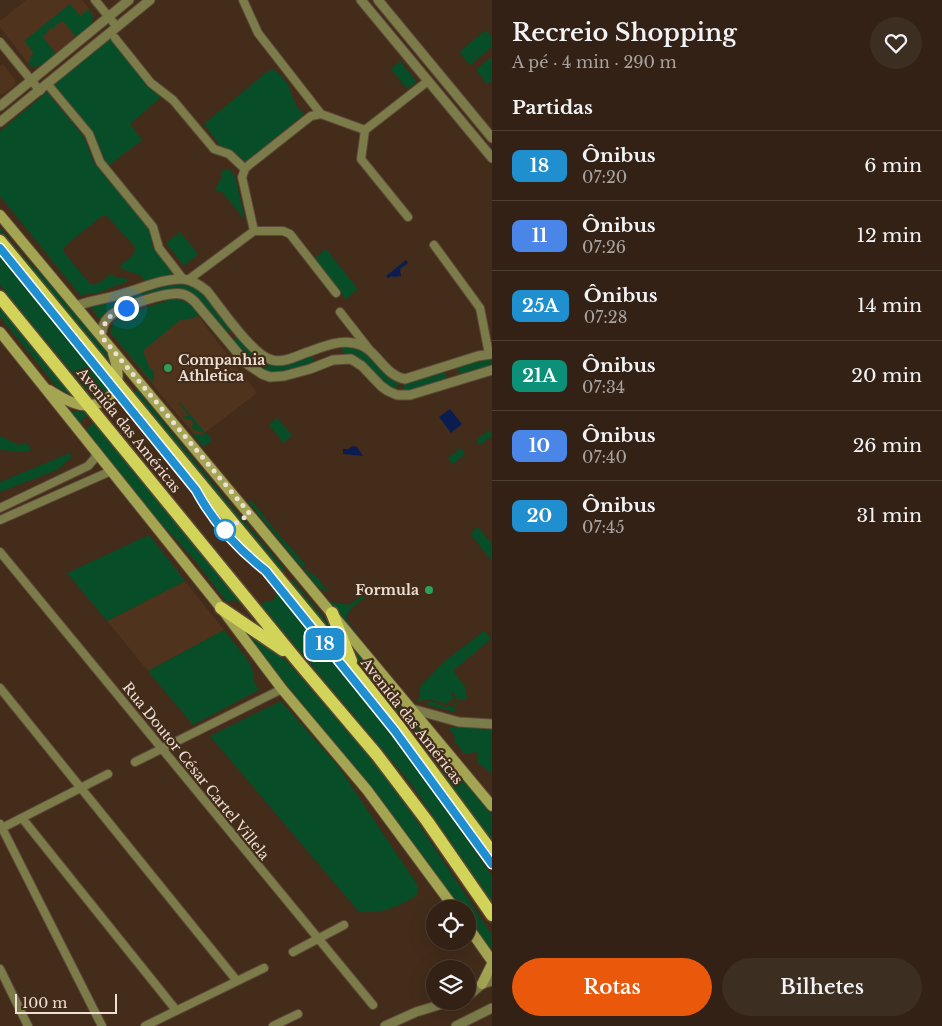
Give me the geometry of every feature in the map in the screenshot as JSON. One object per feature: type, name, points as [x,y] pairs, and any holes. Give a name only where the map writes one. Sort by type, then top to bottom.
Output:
[{"type":"highway","name":"Avenida das Américas","points":[[0,241],[356,672],[492,852]]},
{"type":"highway","name":"Avenida das Américas","points":[[0,297],[402,787],[492,915]]},
{"type":"highway","points":[[220,608],[299,663]]},
{"type":"highway","points":[[332,613],[356,672]]},
{"type":"main road","name":"Avenida das Américas","points":[[0,215],[492,806]]},
{"type":"main road","points":[[0,332],[220,608],[282,689],[366,790],[448,900]]},
{"type":"main road","points":[[44,387],[79,405],[89,406],[104,401],[116,389],[117,384],[118,371],[112,349]]},
{"type":"main road","points":[[476,939],[492,963],[487,983]]},
{"type":"street","points":[[95,0],[117,27]]},
{"type":"street","points":[[0,106],[129,0]]},
{"type":"street","points":[[0,122],[150,0]]},
{"type":"street","points":[[243,0],[258,33],[321,114],[365,130]]},
{"type":"street","points":[[362,0],[492,158]]},
{"type":"street","points":[[378,0],[492,138]]},
{"type":"street","points":[[115,38],[151,83],[173,100],[214,149],[229,154],[245,169]]},
{"type":"street","points":[[0,42],[32,80],[44,88],[89,134],[100,162],[153,227],[159,248],[185,279]]},
{"type":"street","points":[[410,59],[420,50]]},
{"type":"street","points":[[408,217],[361,159],[365,130],[428,80]]},
{"type":"street","points":[[306,95],[308,118]]},
{"type":"street","points":[[254,231],[242,183],[245,169],[308,118],[321,114]]},
{"type":"street","points":[[185,279],[254,231],[283,231],[290,234],[336,293]]},
{"type":"street","points":[[340,312],[369,349],[398,378],[405,379],[491,354],[480,308],[434,246]]},
{"type":"street","points":[[76,306],[120,295],[146,286],[175,279],[185,279],[196,283],[207,291],[239,332],[258,352],[272,360],[287,360],[344,342],[359,344],[369,349]]},
{"type":"street","points":[[101,336],[103,326],[108,318],[126,308],[168,294],[181,294],[195,302],[247,364],[262,374],[270,376],[284,376],[310,369],[332,360],[351,358],[362,366],[381,386],[397,395],[410,395],[492,370]]},
{"type":"street","points":[[120,295],[120,302],[126,308]]},
{"type":"street","points":[[228,340],[239,332]]},
{"type":"street","points":[[321,348],[334,351],[335,356],[332,360]]},
{"type":"street","points":[[451,365],[456,381]]},
{"type":"street","points":[[0,508],[88,466],[95,458],[96,453]]},
{"type":"street","points":[[0,520],[111,471]]},
{"type":"street","name":"Rua Doutor César Cartel Villela","points":[[0,552],[374,1005]]},
{"type":"street","points":[[0,688],[237,981]]},
{"type":"street","points":[[135,762],[282,689]]},
{"type":"street","points":[[412,709],[459,722],[492,724]]},
{"type":"street","points":[[102,1026],[1,827],[108,774]]},
{"type":"street","points":[[22,818],[176,1010]]},
{"type":"street","points":[[293,952],[344,925]]},
{"type":"street","points":[[144,1026],[264,968]]},
{"type":"street","points":[[0,969],[28,1026]]},
{"type":"street","points":[[476,991],[487,983]]},
{"type":"street","points":[[456,1026],[492,1008]]},
{"type":"street","points":[[385,1026],[426,1009]]},
{"type":"street","points":[[273,1026],[298,1014]]},
{"type":"shaded area","points":[[26,0],[82,0],[93,14],[92,24],[40,66],[31,67],[0,27],[0,21]]},
{"type":"shaded area","points":[[3,64],[15,80],[14,86],[2,95],[0,93],[0,66]]},
{"type":"shaded area","points":[[172,299],[184,299],[192,305],[206,327],[257,393],[198,438],[110,332],[113,323],[120,316]]},
{"type":"shaded area","points":[[185,581],[224,630],[148,671],[107,621]]},
{"type":"green space","points":[[70,4],[80,16],[89,9],[93,16],[92,24],[76,37],[64,22],[60,22],[52,29],[50,28],[43,37],[56,54],[40,66],[31,67],[28,63],[31,60],[29,58],[34,53],[24,41]]},
{"type":"green space","points":[[486,30],[492,37],[492,47],[470,65],[459,52]]},
{"type":"green space","points":[[112,36],[161,97],[130,124],[142,140],[108,166],[92,132],[53,85]]},
{"type":"green space","points":[[492,56],[492,80],[487,84],[476,70]]},
{"type":"green space","points":[[400,61],[417,82],[407,89],[391,69]]},
{"type":"green space","points":[[275,70],[288,84],[296,106],[304,114],[246,162],[234,153],[223,150],[204,124],[268,71]]},
{"type":"green space","points":[[47,92],[84,137],[95,165],[151,231],[152,246],[176,274],[147,284],[140,275],[122,269],[120,266],[134,254],[135,247],[108,217],[103,215],[65,246],[63,251],[89,283],[93,285],[111,274],[117,278],[125,278],[128,281],[97,293],[80,295],[0,196],[0,131]]},
{"type":"green space","points":[[229,169],[235,176],[245,220],[222,192],[215,190],[221,178],[221,171]]},
{"type":"green space","points":[[0,228],[62,297],[104,348],[111,370],[0,234]]},
{"type":"green space","points":[[180,232],[198,254],[184,266],[166,243]]},
{"type":"green space","points":[[326,249],[358,289],[346,299],[314,259]]},
{"type":"green space","points":[[0,257],[109,389],[104,395],[94,399],[0,285]]},
{"type":"green space","points":[[174,282],[189,285],[200,291],[231,328],[230,332],[225,331],[196,297],[183,290],[127,303],[124,301],[126,296]]},
{"type":"green space","points":[[172,299],[188,303],[199,315],[194,318],[180,320],[143,351],[149,367],[154,372],[153,383],[110,332],[113,323],[120,316]]},
{"type":"green space","points":[[117,300],[118,306],[106,312],[100,320],[90,306]]},
{"type":"green space","points":[[0,306],[75,398],[57,387],[0,317]]},
{"type":"green space","points":[[236,338],[244,341],[259,360],[263,362],[261,370],[248,363],[232,342]]},
{"type":"green space","points":[[345,345],[362,350],[389,379],[399,382],[396,390],[382,382],[356,355],[345,355],[342,349]]},
{"type":"green space","points":[[314,356],[313,363],[278,375],[263,371],[266,363],[276,366]]},
{"type":"green space","points":[[492,357],[492,365],[462,374],[458,371],[458,368],[466,364]]},
{"type":"green space","points":[[444,372],[447,377],[445,379],[402,391],[405,384]]},
{"type":"green space","points":[[136,388],[284,568],[283,575],[134,395]]},
{"type":"green space","points":[[179,401],[205,433],[194,430],[192,420],[182,417],[189,416],[179,404]]},
{"type":"green space","points":[[71,411],[87,412],[90,415],[83,418],[80,424]]},
{"type":"green space","points":[[277,418],[292,435],[284,443],[269,425]]},
{"type":"green space","points":[[95,422],[246,605],[232,600],[227,602],[194,559],[156,518],[86,430]]},
{"type":"green space","points":[[489,430],[492,436],[480,445],[476,440]]},
{"type":"green space","points":[[192,433],[207,434],[212,440],[203,447]]},
{"type":"green space","points":[[0,436],[19,445],[25,443],[31,448],[28,452],[0,450]]},
{"type":"green space","points":[[461,448],[465,454],[453,464],[448,458]]},
{"type":"green space","points":[[70,453],[72,457],[57,470],[0,492],[0,482]]},
{"type":"green space","points":[[251,500],[306,566],[302,568],[249,503]]},
{"type":"green space","points":[[477,528],[492,544],[492,561],[471,535]]},
{"type":"green space","points":[[149,535],[185,581],[107,621],[67,573]]},
{"type":"green space","points":[[306,568],[311,575],[314,574],[326,589],[333,591],[320,590],[304,570]]},
{"type":"green space","points":[[292,579],[331,627],[338,641],[289,583]]},
{"type":"green space","points":[[379,583],[380,585],[352,608],[346,616],[362,640],[330,602],[349,605]]},
{"type":"green space","points":[[276,592],[338,666],[392,735],[471,845],[492,876],[492,903],[411,784],[261,605],[264,602],[274,600]]},
{"type":"green space","points":[[238,625],[284,658],[377,766],[414,817],[469,900],[453,900],[363,779]]},
{"type":"green space","points":[[224,630],[250,663],[253,680],[259,690],[193,725],[148,671]]},
{"type":"green space","points":[[484,631],[491,639],[453,671],[465,686],[467,698],[457,700],[453,691],[451,693],[454,698],[446,704],[427,699],[416,702],[420,697],[420,687],[445,661]]},
{"type":"green space","points":[[348,640],[492,814],[492,847],[355,665]]},
{"type":"green space","points":[[281,701],[338,766],[418,886],[417,895],[389,909],[359,912],[210,736]]},
{"type":"green space","points":[[428,701],[445,707],[450,705],[454,707],[455,702],[457,702],[455,712],[428,705]]},
{"type":"green space","points":[[450,727],[492,728],[492,774],[478,763],[475,751],[470,754],[464,754],[454,740],[455,736],[449,729]]},
{"type":"green space","points":[[476,911],[492,935],[492,957],[476,932]]},
{"type":"water","points":[[406,260],[408,263],[400,269],[401,276],[388,278],[386,276]]},
{"type":"water","points":[[450,409],[462,424],[451,433],[439,417]]},
{"type":"water","points":[[352,446],[357,447],[363,456],[343,454],[343,449],[348,449]]},
{"type":"bus line","name":"18","points":[[0,248],[196,490],[208,510],[245,555],[266,571],[395,731],[492,864]]},
{"type":"place","name":"Companhia Athletica","points":[[168,368]]},
{"type":"place","name":"Formula","points":[[429,590]]},
{"type":"route","points":[[126,308],[108,318],[103,326],[101,336],[250,514],[225,530]]}]
